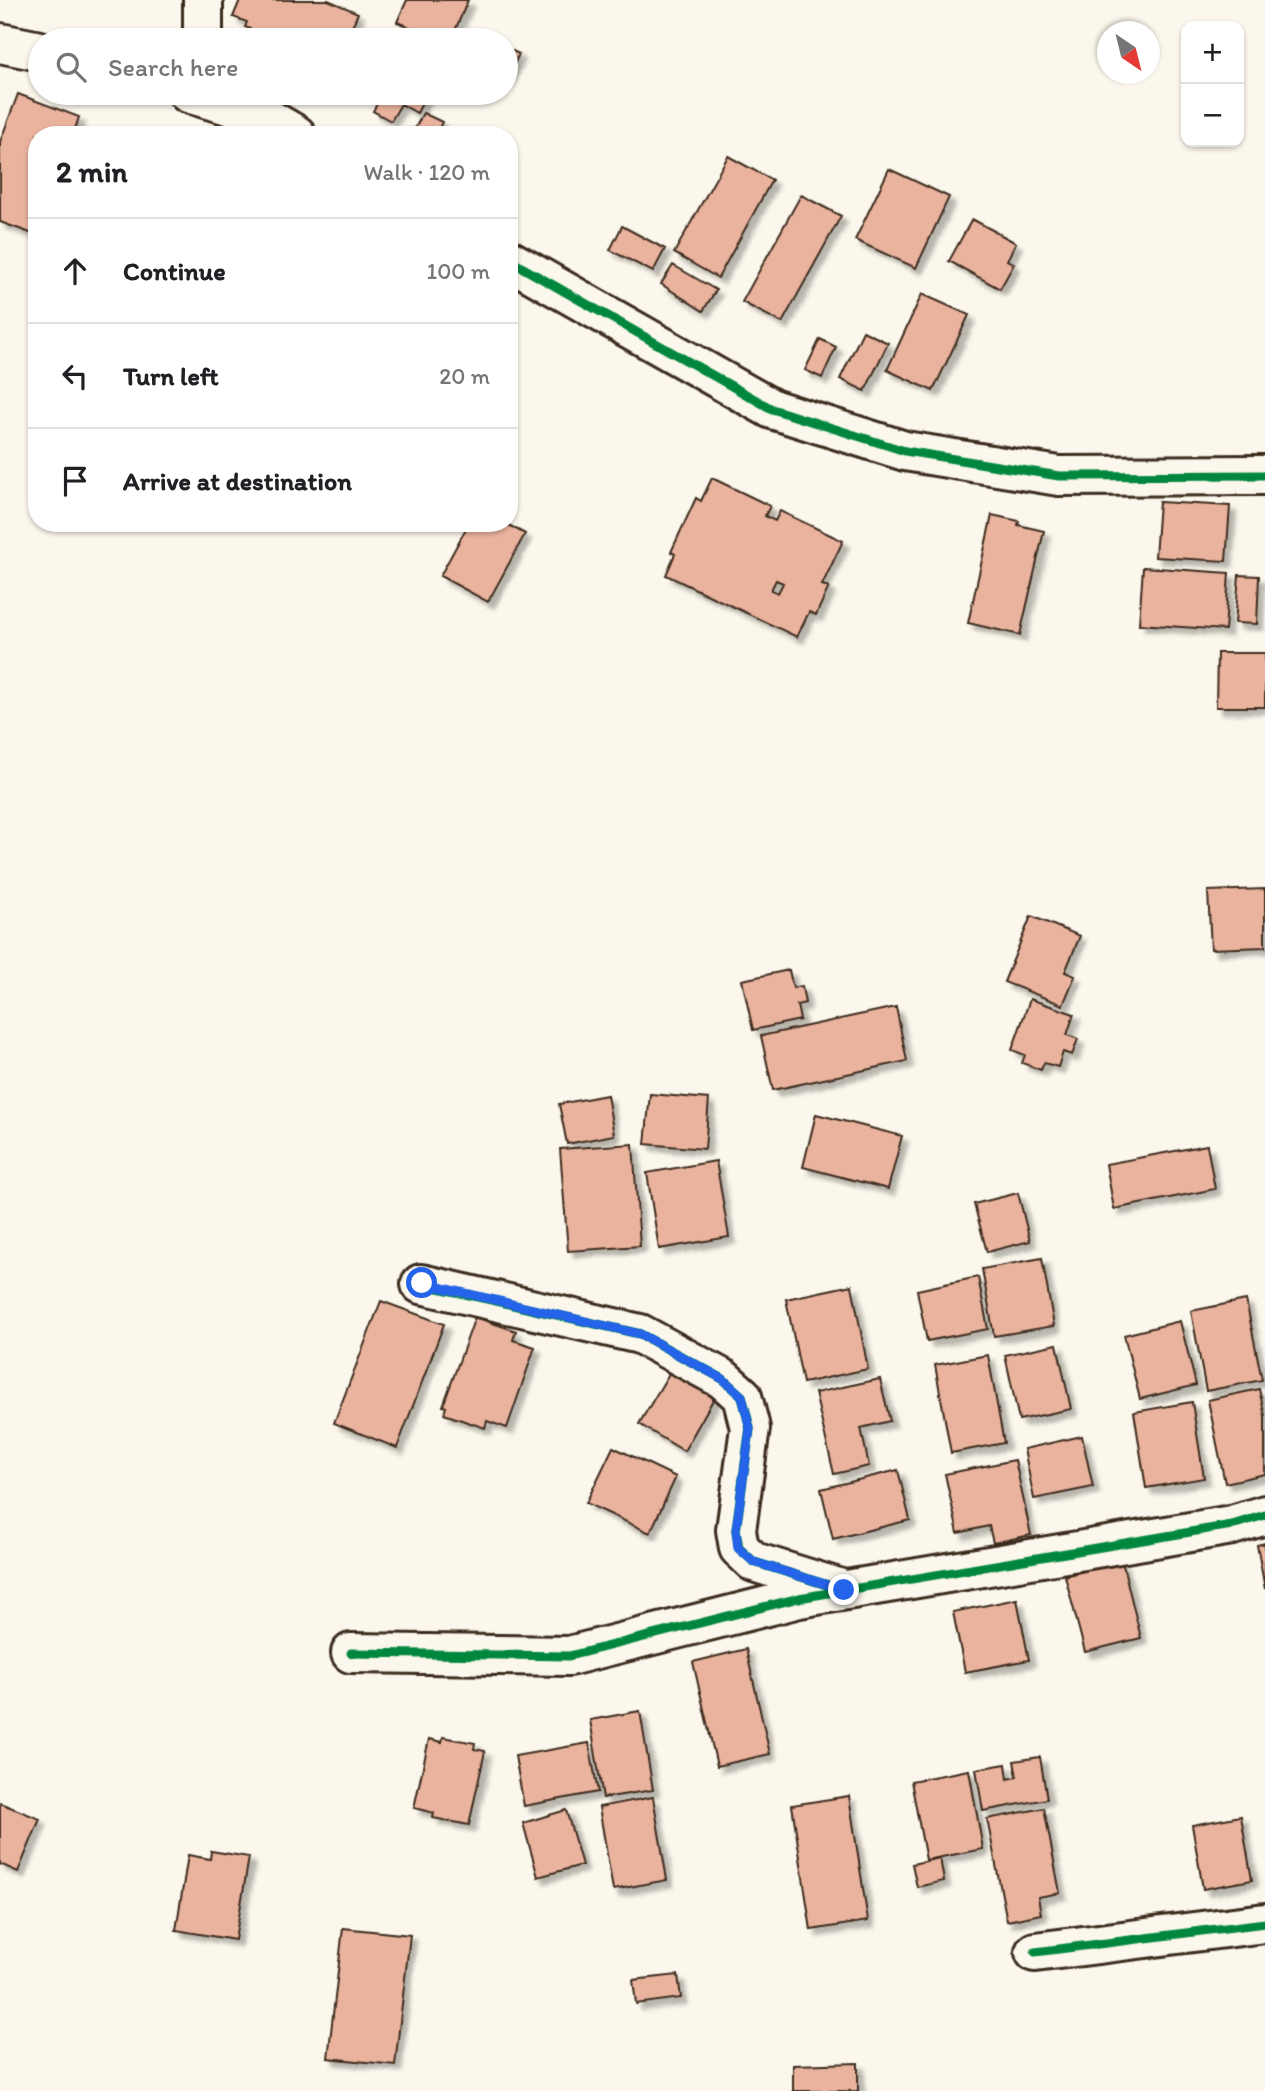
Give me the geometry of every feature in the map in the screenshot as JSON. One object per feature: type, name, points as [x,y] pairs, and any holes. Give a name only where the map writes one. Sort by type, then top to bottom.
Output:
[{"type":"street","points":[[203,0],[203,28]]},
{"type":"street","points":[[0,43],[28,49]]},
{"type":"street","points":[[232,105],[262,115],[281,126]]},
{"type":"street","points":[[518,265],[772,409],[905,452],[1059,476],[1265,475]]},
{"type":"street","points":[[422,1283],[640,1334],[723,1379],[742,1396],[750,1429],[736,1530],[738,1548],[754,1562],[844,1590]]},
{"type":"street","points":[[351,1653],[569,1656],[799,1598],[1232,1525],[1265,1515]]},
{"type":"street","points":[[1035,1952],[1265,1923]]},
{"type":"building","points":[[240,0],[328,0],[358,13],[352,27],[354,28],[247,28],[245,27],[247,22],[233,17]]},
{"type":"building","points":[[407,0],[468,0],[456,28],[412,28],[397,22]]},
{"type":"building","points":[[18,94],[28,98],[28,105],[47,105],[79,117],[76,126],[28,126],[28,232],[0,222],[0,142]]},
{"type":"building","points":[[376,105],[400,105],[391,121],[373,111]]},
{"type":"building","points":[[403,105],[421,105],[417,113]]},
{"type":"building","points":[[423,113],[442,122],[440,126],[416,126]]},
{"type":"building","points":[[728,156],[772,180],[718,278],[674,253]]},
{"type":"building","points":[[889,169],[949,197],[916,268],[855,240]]},
{"type":"building","points":[[801,195],[841,216],[782,323],[742,302]]},
{"type":"building","points":[[972,219],[1016,243],[1007,260],[1014,264],[1000,289],[949,261]]},
{"type":"building","points":[[622,226],[665,249],[653,272],[610,250]]},
{"type":"building","points":[[673,265],[716,290],[703,311],[661,284]]},
{"type":"building","points":[[922,294],[969,315],[933,391],[887,370]]},
{"type":"building","points":[[863,331],[888,343],[865,391],[840,379]]},
{"type":"building","points":[[820,339],[836,347],[822,378],[805,370]]},
{"type":"building","points":[[712,478],[770,506],[765,516],[775,521],[780,511],[843,541],[822,585],[829,587],[816,615],[809,612],[797,637],[666,575],[675,554],[671,552],[696,498],[701,501]],"holes":[[[776,580],[783,583],[778,593],[771,590]]]},
{"type":"building","points":[[1159,502],[1230,506],[1226,561],[1155,557]]},
{"type":"building","points":[[992,515],[1019,521],[1018,525],[1044,531],[1020,635],[968,623]]},
{"type":"building","points":[[518,530],[525,534],[488,602],[440,576],[464,532]]},
{"type":"building","points":[[1143,567],[1229,573],[1225,630],[1139,624]]},
{"type":"building","points":[[1239,575],[1259,576],[1257,624],[1235,623]]},
{"type":"building","points":[[1217,653],[1265,653],[1265,707],[1216,707]]},
{"type":"building","points":[[1265,889],[1265,947],[1211,949],[1208,891]]},
{"type":"building","points":[[1031,916],[1080,936],[1065,972],[1075,976],[1063,1005],[1004,982]]},
{"type":"building","points":[[789,970],[793,988],[802,986],[805,1003],[797,1005],[800,1020],[753,1030],[742,980]]},
{"type":"building","points":[[1030,999],[1074,1014],[1067,1035],[1078,1039],[1072,1055],[1063,1052],[1058,1067],[1044,1063],[1041,1070],[1022,1063],[1025,1055],[1012,1050]]},
{"type":"building","points":[[896,1007],[907,1061],[773,1090],[761,1036]]},
{"type":"building","points":[[650,1094],[709,1099],[705,1149],[645,1144]]},
{"type":"building","points":[[607,1095],[614,1135],[567,1144],[559,1104]]},
{"type":"building","points":[[816,1114],[902,1136],[888,1189],[803,1167]]},
{"type":"building","points":[[633,1144],[640,1246],[568,1251],[560,1149]]},
{"type":"building","points":[[1207,1145],[1215,1189],[1114,1209],[1106,1164]]},
{"type":"building","points":[[716,1161],[729,1237],[659,1249],[647,1173]]},
{"type":"building","points":[[1018,1193],[1030,1241],[987,1252],[974,1204]]},
{"type":"building","points":[[1042,1258],[1054,1326],[994,1336],[982,1269]]},
{"type":"building","points":[[978,1277],[988,1329],[927,1341],[917,1290]]},
{"type":"building","points":[[852,1285],[868,1369],[803,1383],[786,1299]]},
{"type":"building","points":[[1246,1300],[1262,1380],[1206,1391],[1191,1311]]},
{"type":"building","points":[[381,1301],[444,1324],[397,1448],[334,1423]]},
{"type":"building","points":[[475,1317],[516,1331],[513,1340],[535,1347],[507,1428],[487,1421],[485,1428],[444,1414],[446,1407],[443,1406]]},
{"type":"building","points":[[1180,1321],[1196,1385],[1140,1399],[1124,1335]]},
{"type":"building","points":[[1057,1344],[1071,1409],[1019,1420],[1005,1355]]},
{"type":"building","points":[[988,1355],[1004,1443],[951,1453],[935,1365]]},
{"type":"building","points":[[674,1365],[718,1391],[684,1451],[639,1424]]},
{"type":"building","points":[[880,1379],[890,1421],[861,1428],[869,1466],[834,1474],[815,1393]]},
{"type":"building","points":[[1259,1389],[1265,1416],[1265,1474],[1225,1483],[1208,1400]]},
{"type":"building","points":[[1192,1402],[1204,1478],[1146,1488],[1134,1412]]},
{"type":"building","points":[[1082,1436],[1093,1487],[1034,1499],[1024,1449]]},
{"type":"building","points":[[613,1447],[676,1477],[650,1533],[586,1503]]},
{"type":"building","points":[[1015,1460],[1031,1535],[993,1543],[989,1526],[958,1533],[945,1474]]},
{"type":"building","points":[[898,1470],[910,1520],[833,1539],[821,1489]]},
{"type":"building","points":[[1265,1543],[1265,1589],[1257,1545]]},
{"type":"building","points":[[1122,1561],[1141,1638],[1085,1652],[1065,1576]]},
{"type":"building","points":[[1017,1599],[1029,1660],[965,1672],[953,1612]]},
{"type":"building","points":[[746,1649],[770,1754],[717,1766],[693,1662]]},
{"type":"building","points":[[640,1711],[653,1790],[603,1798],[590,1720]]},
{"type":"building","points":[[443,1737],[475,1743],[474,1749],[485,1751],[469,1825],[433,1818],[434,1813],[414,1808],[429,1739],[442,1742]]},
{"type":"building","points":[[589,1743],[598,1792],[524,1806],[515,1756]]},
{"type":"building","points":[[1040,1757],[1047,1799],[983,1811],[976,1769],[1006,1764],[1008,1779],[1017,1777],[1014,1761]]},
{"type":"building","points":[[969,1770],[983,1849],[926,1860],[911,1781]]},
{"type":"building","points":[[849,1796],[868,1921],[811,1930],[792,1805]]},
{"type":"building","points":[[653,1797],[667,1880],[613,1890],[599,1807]]},
{"type":"building","points":[[0,1803],[40,1819],[18,1872],[0,1864]]},
{"type":"building","points":[[1044,1808],[1060,1893],[1038,1897],[1041,1914],[1007,1921],[987,1819]]},
{"type":"building","points":[[566,1810],[582,1865],[538,1877],[523,1823]]},
{"type":"building","points":[[1241,1816],[1252,1880],[1203,1889],[1192,1825]]},
{"type":"building","points":[[211,1851],[249,1857],[235,1940],[176,1930],[188,1855],[210,1859]]},
{"type":"building","points":[[940,1858],[944,1881],[917,1887],[912,1864]]},
{"type":"building","points":[[343,1928],[410,1935],[395,2065],[328,2058]]},
{"type":"building","points":[[678,1975],[681,1998],[636,2004],[633,1980]]},
{"type":"building","points":[[858,2063],[858,2091],[793,2091],[793,2065]]},
{"type":"cycle path","points":[[518,265],[772,409],[905,451],[1059,476],[1265,475]]},
{"type":"cycle path","points":[[421,1284],[640,1334],[723,1379],[742,1396],[750,1428],[736,1530],[739,1548],[754,1562],[840,1589]]},
{"type":"cycle path","points":[[351,1653],[569,1656],[799,1598],[1232,1525],[1265,1515]]},
{"type":"cycle path","points":[[1035,1952],[1265,1923]]},
{"type":"route","points":[[422,1283],[640,1334],[723,1379],[742,1396],[750,1429],[736,1530],[738,1548],[754,1562],[844,1590]]}]
